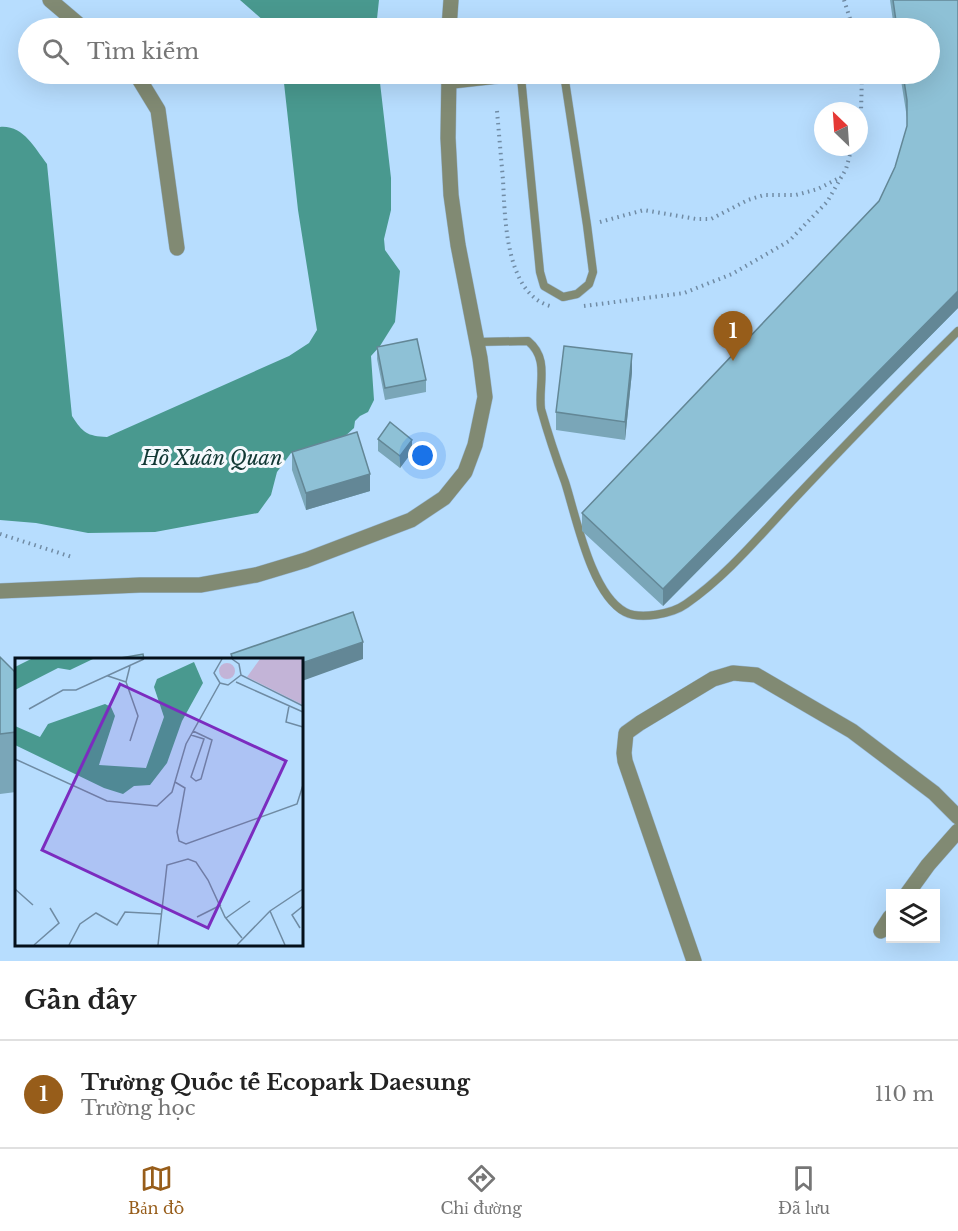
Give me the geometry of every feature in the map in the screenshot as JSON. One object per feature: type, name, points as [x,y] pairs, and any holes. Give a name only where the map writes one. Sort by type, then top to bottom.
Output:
[{"type":"street","points":[[50,0],[71,18]]},
{"type":"street","points":[[450,18],[451,0]]},
{"type":"street","points":[[142,84],[158,110],[177,248]]},
{"type":"street","points":[[0,591],[200,585],[256,575],[306,560],[411,520],[444,498],[465,472],[475,445],[484,397],[477,342],[458,245],[451,195],[448,138],[449,84]]},
{"type":"street","points":[[694,961],[625,761],[624,746],[626,733],[713,679],[733,673],[756,675],[852,731],[934,793],[958,817]]},
{"type":"street","points":[[911,889],[958,831]]},
{"type":"street","points":[[881,932],[886,924]]},
{"type":"lane","points":[[521,84],[540,272],[544,286],[563,297],[577,294],[589,284],[593,272],[588,225],[566,84]]},
{"type":"lane","points":[[477,342],[528,341],[538,349],[541,359],[539,394],[541,409],[580,537],[596,575],[612,601],[626,613],[644,615],[668,614],[685,605],[734,564],[861,429],[958,331]]},
{"type":"path","points":[[844,0],[850,18]]},
{"type":"path","points":[[861,102],[862,84]]},
{"type":"path","points":[[497,111],[505,228],[510,256],[520,278],[532,295],[541,304],[558,309]]},
{"type":"path","points":[[579,306],[684,293],[732,274],[789,241],[826,202],[846,169],[850,156]]},
{"type":"path","points":[[588,225],[644,210],[696,219],[711,219],[748,200],[764,195],[796,195],[818,189],[841,177]]},
{"type":"path","points":[[0,534],[72,558]]},
{"type":"water","points":[[240,0],[379,0],[377,18],[261,18]]},
{"type":"water","name":"Hồ Xuân Quan","points":[[284,84],[380,84],[391,178],[391,210],[384,239],[385,250],[400,271],[395,322],[371,356],[374,400],[368,412],[355,421],[354,428],[343,438],[291,453],[277,472],[271,495],[258,513],[155,532],[88,533],[36,523],[0,520],[0,127],[8,127],[22,133],[47,164],[72,416],[79,426],[95,436],[107,437],[289,356],[309,343],[317,330],[298,210]]},
{"type":"building","points":[[893,0],[958,0],[958,291],[663,589],[582,513],[879,201],[895,167],[907,126],[905,84],[940,84],[940,18],[896,18]]},
{"type":"building","points":[[417,339],[426,380],[385,388],[377,347]]},
{"type":"building","points":[[564,346],[632,354],[625,422],[556,412]]},
{"type":"building","points":[[390,422],[412,440],[400,456],[378,439]]},
{"type":"building","points":[[357,432],[370,474],[306,493],[292,452]]},
{"type":"building","points":[[353,612],[363,642],[303,663],[303,658],[232,658],[231,654]]},
{"type":"building","points":[[143,654],[144,658],[120,658]]},
{"type":"building","points":[[0,657],[15,672],[15,732],[0,734]]},
{"type":"place","name":"Trường Quốc tế Ecopark Daesung","points":[[733,361]]}]
